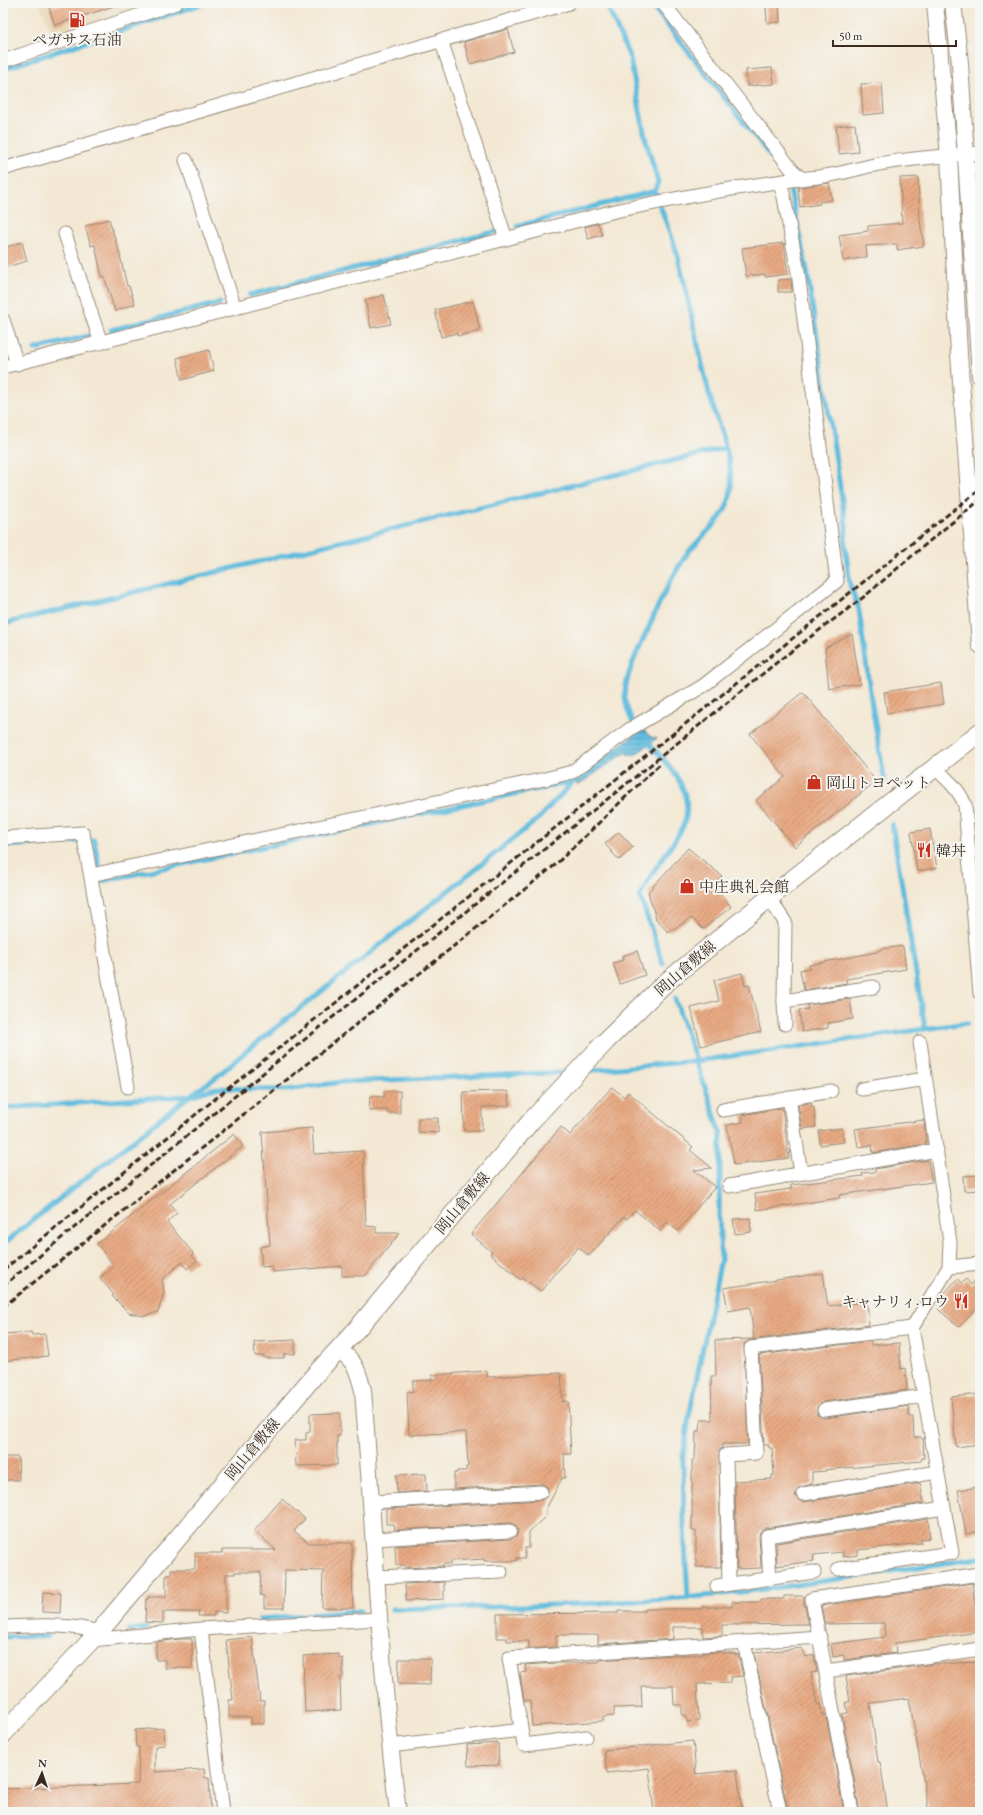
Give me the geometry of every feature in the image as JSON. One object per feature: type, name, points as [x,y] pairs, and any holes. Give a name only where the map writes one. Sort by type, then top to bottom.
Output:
[{"type":"main road","name":"岡山倉敷線","points":[[3,1734],[95,1636],[313,1377],[339,1349],[531,1121],[566,1082],[664,984],[934,766],[980,732]]},
{"type":"street","points":[[3,61],[176,3]]},
{"type":"street","points":[[3,169],[570,3]]},
{"type":"street","points":[[98,874],[546,779],[572,772],[635,726],[704,686],[837,581],[798,272],[783,192],[793,171],[663,3]]},
{"type":"street","points":[[935,3],[949,156],[959,354],[980,645]]},
{"type":"street","points":[[953,3],[973,153],[980,376]]},
{"type":"street","points":[[441,40],[506,239]]},
{"type":"street","points":[[3,367],[506,239],[658,202],[788,180],[818,177],[874,165],[973,153]]},
{"type":"street","points":[[186,160],[235,308]]},
{"type":"street","points":[[65,234],[100,343]]},
{"type":"street","points":[[3,320],[16,364]]},
{"type":"street","points":[[934,766],[954,786],[962,796],[965,804],[980,993]]},
{"type":"street","points":[[3,838],[83,833],[84,840],[98,874],[128,1087]]},
{"type":"street","points":[[769,898],[785,922],[785,1024]]},
{"type":"street","points":[[784,1001],[873,987]]},
{"type":"street","points":[[838,1570],[952,1553],[912,1328],[949,1267],[950,1242],[920,1042]]},
{"type":"street","points":[[862,1089],[925,1079]]},
{"type":"street","points":[[723,1110],[831,1091]]},
{"type":"street","points":[[789,1098],[801,1173]]},
{"type":"street","points":[[730,1186],[937,1150]]},
{"type":"street","points":[[949,1267],[980,1264]]},
{"type":"street","points":[[814,1572],[723,1585],[726,1455],[756,1453],[751,1348],[912,1328]]},
{"type":"street","points":[[339,1349],[352,1359],[357,1366],[363,1390],[372,1502],[378,1619],[398,1812]]},
{"type":"street","points":[[824,1410],[925,1396]]},
{"type":"street","points":[[804,1494],[937,1472]]},
{"type":"street","points":[[372,1502],[541,1492]]},
{"type":"street","points":[[770,1578],[767,1536],[944,1508]]},
{"type":"street","points":[[374,1539],[510,1531]]},
{"type":"street","points":[[376,1577],[501,1572]]},
{"type":"street","points":[[852,1812],[812,1599],[979,1574],[980,1581]]},
{"type":"street","points":[[3,1627],[84,1627],[95,1636],[378,1619]]},
{"type":"street","points":[[201,1629],[223,1812]]},
{"type":"street","points":[[586,1737],[524,1745],[509,1658],[820,1637]]},
{"type":"street","points":[[744,1642],[780,1812]]},
{"type":"street","points":[[826,1671],[980,1649]]},
{"type":"street","points":[[390,1746],[521,1730]]},
{"type":"shaded area","name":"ペガサス石油","points":[[39,3],[159,3],[54,37]]},
{"type":"water","points":[[643,729],[651,737],[657,738],[634,756],[625,753],[578,785],[571,779]]},
{"type":"building","points":[[64,3],[113,3],[114,6],[55,25],[49,8]]},
{"type":"building","points":[[779,6],[780,22],[767,23],[766,7]]},
{"type":"building","points":[[508,29],[514,52],[470,64],[464,42]]},
{"type":"building","points":[[772,68],[774,84],[747,86],[746,70]]},
{"type":"building","points":[[882,83],[884,113],[863,115],[861,84]]},
{"type":"building","points":[[855,124],[858,152],[839,154],[836,126]]},
{"type":"building","points":[[918,177],[920,221],[924,246],[897,250],[897,244],[866,246],[867,257],[843,261],[839,235],[868,231],[868,226],[902,223],[900,178]]},
{"type":"building","points":[[829,183],[832,200],[819,202],[820,204],[800,207],[798,187]]},
{"type":"building","points":[[109,219],[120,255],[127,286],[129,286],[135,304],[115,311],[104,276],[102,277],[95,245],[91,246],[85,226]]},
{"type":"building","points":[[598,223],[602,235],[588,239],[585,227]]},
{"type":"building","points":[[22,242],[27,261],[3,268],[3,248]]},
{"type":"building","points":[[784,243],[788,274],[765,277],[765,274],[746,276],[742,248]]},
{"type":"building","points":[[791,279],[792,292],[778,292],[778,280]]},
{"type":"building","points":[[384,295],[391,324],[371,328],[365,300]]},
{"type":"building","points":[[473,301],[480,331],[457,336],[457,333],[441,337],[435,310]]},
{"type":"building","points":[[209,350],[214,371],[182,380],[177,358]]},
{"type":"building","points":[[852,634],[860,684],[829,689],[825,648]]},
{"type":"building","points":[[941,683],[944,704],[887,713],[884,692]]},
{"type":"building","points":[[803,692],[876,781],[795,847],[756,800],[785,777],[750,734]]},
{"type":"building","name":"韓丼","points":[[930,829],[937,868],[917,871],[911,832]]},
{"type":"building","points":[[619,832],[633,847],[619,860],[605,844]]},
{"type":"building","points":[[688,848],[722,876],[713,884],[731,907],[703,929],[692,918],[668,932],[656,919],[648,892]]},
{"type":"building","points":[[903,946],[906,969],[846,979],[847,983],[804,990],[800,970],[810,968],[809,965],[877,952],[882,949]]},
{"type":"building","points":[[637,951],[645,975],[620,984],[613,963],[623,960],[622,956]]},
{"type":"building","points":[[742,973],[745,986],[749,985],[761,1032],[701,1046],[691,1008],[719,1001],[714,980]]},
{"type":"building","points":[[850,999],[853,1019],[828,1023],[828,1028],[802,1032],[799,1010],[808,1009],[807,1005]]},
{"type":"building","points":[[612,1087],[624,1097],[628,1092],[693,1147],[690,1150],[712,1168],[694,1170],[715,1187],[678,1231],[667,1222],[660,1231],[635,1210],[627,1219],[624,1217],[589,1256],[578,1247],[541,1291],[523,1278],[521,1280],[490,1254],[492,1252],[471,1234],[561,1127],[570,1135]]},
{"type":"building","points":[[384,1091],[400,1091],[400,1113],[387,1113],[388,1110],[369,1110],[370,1096],[384,1097]]},
{"type":"building","points":[[463,1092],[508,1092],[509,1106],[482,1107],[482,1131],[464,1131]]},
{"type":"building","points":[[811,1103],[812,1107],[814,1107],[816,1127],[802,1129],[798,1105]]},
{"type":"building","points":[[782,1108],[789,1158],[734,1165],[727,1125],[743,1122],[742,1115]]},
{"type":"building","points":[[418,1118],[438,1118],[438,1133],[418,1132]]},
{"type":"building","points":[[924,1120],[926,1144],[873,1153],[872,1145],[858,1147],[855,1129]]},
{"type":"building","points":[[312,1128],[314,1154],[363,1151],[366,1226],[376,1227],[376,1233],[400,1233],[365,1276],[342,1276],[342,1266],[273,1272],[272,1266],[262,1267],[260,1247],[270,1245],[262,1132]]},
{"type":"building","points":[[842,1128],[844,1142],[820,1145],[819,1131]]},
{"type":"building","points":[[234,1134],[243,1146],[170,1204],[177,1213],[167,1222],[193,1253],[192,1256],[197,1261],[187,1269],[182,1262],[162,1279],[164,1292],[158,1312],[144,1316],[129,1313],[112,1296],[114,1295],[100,1278],[114,1266],[97,1244]]},
{"type":"building","points":[[928,1160],[932,1182],[839,1195],[840,1198],[757,1210],[755,1194],[791,1189],[791,1185],[863,1176],[862,1173],[875,1172],[875,1169]]},
{"type":"building","points":[[980,1175],[980,1190],[964,1191],[963,1176]]},
{"type":"building","points":[[750,1218],[751,1232],[735,1234],[733,1219]]},
{"type":"building","points":[[823,1273],[828,1306],[867,1302],[869,1325],[750,1340],[744,1344],[748,1444],[722,1444],[722,1448],[719,1452],[721,1567],[696,1567],[696,1531],[692,1531],[692,1460],[695,1460],[696,1431],[700,1431],[701,1420],[712,1420],[711,1376],[716,1376],[715,1340],[754,1339],[750,1307],[728,1311],[724,1288]]},
{"type":"building","points":[[980,1275],[980,1305],[959,1327],[938,1309],[943,1304],[938,1301],[957,1279],[962,1283],[966,1279],[971,1285]]},
{"type":"building","points":[[31,1332],[32,1335],[45,1334],[48,1356],[3,1361],[3,1334]]},
{"type":"building","points":[[295,1340],[295,1354],[284,1354],[284,1358],[264,1358],[264,1356],[255,1356],[254,1342]]},
{"type":"building","points":[[871,1341],[871,1345],[899,1343],[901,1369],[905,1368],[907,1390],[823,1402],[817,1407],[817,1415],[825,1418],[909,1406],[909,1417],[913,1417],[914,1437],[921,1437],[923,1439],[924,1458],[922,1458],[921,1461],[812,1472],[812,1484],[798,1488],[795,1496],[800,1501],[804,1502],[920,1483],[924,1503],[765,1528],[760,1532],[759,1536],[761,1568],[737,1569],[735,1481],[772,1479],[772,1475],[774,1475],[772,1448],[769,1448],[769,1445],[764,1445],[759,1355]]},
{"type":"building","points":[[487,1371],[487,1377],[561,1373],[563,1402],[568,1401],[571,1454],[564,1454],[565,1478],[562,1478],[546,1509],[546,1516],[529,1532],[529,1548],[525,1548],[525,1558],[517,1558],[517,1561],[484,1561],[484,1559],[450,1561],[451,1564],[443,1564],[443,1566],[405,1568],[405,1565],[396,1565],[395,1546],[510,1539],[517,1535],[518,1530],[514,1524],[510,1523],[395,1530],[394,1524],[386,1524],[386,1509],[541,1500],[548,1495],[547,1487],[541,1484],[454,1489],[454,1473],[457,1473],[457,1471],[466,1471],[466,1467],[468,1467],[466,1432],[409,1435],[407,1392],[413,1391],[413,1381],[432,1380],[432,1375]]},
{"type":"building","points":[[980,1394],[980,1444],[956,1447],[951,1397]]},
{"type":"building","points":[[340,1413],[340,1436],[337,1436],[337,1465],[296,1466],[295,1440],[306,1440],[306,1433],[310,1432],[310,1414]]},
{"type":"building","points":[[4,1457],[18,1457],[19,1480],[4,1480]]},
{"type":"building","points":[[426,1474],[427,1491],[397,1493],[396,1475]]},
{"type":"building","points":[[980,1487],[980,1531],[966,1534],[958,1490]]},
{"type":"building","points":[[282,1499],[305,1519],[294,1531],[309,1543],[352,1543],[353,1608],[322,1608],[323,1571],[285,1570],[284,1608],[264,1608],[264,1596],[260,1595],[261,1572],[235,1572],[235,1574],[226,1574],[226,1613],[214,1612],[214,1616],[198,1616],[199,1612],[163,1612],[163,1623],[145,1622],[146,1599],[148,1599],[148,1597],[166,1597],[166,1575],[171,1575],[171,1569],[195,1569],[195,1553],[222,1553],[222,1550],[276,1550],[254,1531]]},
{"type":"building","points":[[928,1519],[930,1538],[921,1539],[921,1543],[858,1550],[858,1555],[843,1557],[843,1552],[813,1555],[814,1561],[777,1566],[776,1543]]},
{"type":"building","points":[[444,1582],[444,1599],[406,1601],[405,1584]]},
{"type":"building","points":[[972,1583],[980,1632],[895,1643],[896,1653],[844,1660],[844,1655],[833,1657],[831,1644],[885,1637],[884,1623],[825,1624],[821,1606]]},
{"type":"building","points":[[43,1592],[61,1593],[60,1613],[42,1612]]},
{"type":"building","points":[[784,1596],[804,1596],[804,1606],[809,1624],[722,1625],[722,1636],[703,1637],[703,1627],[673,1627],[673,1639],[598,1644],[598,1635],[556,1635],[556,1647],[529,1649],[529,1641],[507,1641],[507,1638],[497,1638],[497,1614],[618,1613],[618,1611],[645,1611],[645,1609],[702,1609],[702,1607],[732,1607],[732,1602],[761,1602],[761,1599],[784,1599]]},
{"type":"building","points":[[252,1637],[260,1701],[264,1701],[264,1724],[251,1724],[251,1717],[229,1717],[229,1700],[233,1700],[226,1640]]},
{"type":"building","points":[[192,1639],[192,1668],[165,1668],[165,1660],[156,1660],[156,1642]]},
{"type":"building","points":[[802,1648],[806,1657],[814,1655],[817,1672],[811,1673],[817,1704],[820,1704],[822,1715],[826,1715],[844,1812],[790,1812],[786,1801],[754,1653]]},
{"type":"building","points":[[703,1653],[735,1653],[735,1655],[738,1654],[743,1676],[730,1677],[730,1683],[697,1684],[699,1721],[687,1722],[686,1715],[682,1715],[682,1705],[674,1705],[673,1686],[641,1686],[642,1707],[614,1708],[614,1716],[603,1717],[603,1721],[532,1726],[530,1700],[524,1700],[520,1673],[526,1672],[525,1665],[584,1663],[599,1662],[599,1660],[673,1655],[703,1655]]},
{"type":"building","points":[[339,1654],[339,1659],[343,1658],[343,1677],[340,1677],[341,1710],[305,1712],[303,1656]]},
{"type":"building","points":[[399,1659],[431,1659],[430,1685],[398,1684]]},
{"type":"building","points":[[980,1662],[980,1812],[929,1812],[909,1698],[870,1703],[878,1762],[880,1762],[888,1812],[860,1812],[842,1714],[848,1713],[846,1702],[850,1702],[846,1676],[935,1664]]},
{"type":"building","points":[[164,1728],[165,1745],[155,1746],[155,1772],[204,1769],[205,1778],[209,1778],[211,1812],[3,1812],[3,1789],[138,1784],[139,1747],[136,1747],[135,1730]]},
{"type":"building","points":[[693,1741],[696,1774],[737,1770],[742,1812],[654,1812],[649,1768],[607,1773],[604,1750]]},
{"type":"building","points":[[498,1743],[499,1765],[468,1766],[467,1745]]},
{"type":"waterway","points":[[3,69],[205,3]]},
{"type":"waterway","points":[[606,3],[630,58],[645,137],[658,182],[655,191],[678,257],[708,389],[725,445],[731,474],[731,488],[726,508],[716,522],[687,554],[676,572],[661,600],[634,659],[626,683],[625,691],[627,709],[634,725]]},
{"type":"waterway","points":[[650,3],[782,171],[790,189],[807,271],[846,526],[845,545],[850,585],[859,610],[871,699],[885,783]]},
{"type":"waterway","points":[[518,226],[655,191]]},
{"type":"waterway","points":[[250,295],[498,231]]},
{"type":"waterway","points":[[111,330],[220,303]]},
{"type":"waterway","points":[[35,349],[88,336]]},
{"type":"waterway","points":[[3,624],[725,448]]},
{"type":"waterway","points":[[645,740],[664,760],[680,782],[685,795],[687,807],[685,820],[679,834],[653,872],[640,896],[663,964]]},
{"type":"waterway","points":[[3,1244],[189,1096],[214,1079],[249,1049],[537,820],[579,777]]},
{"type":"waterway","points":[[3,846],[94,840],[102,881],[572,782]]},
{"type":"waterway","points":[[892,824],[925,1029]]},
{"type":"waterway","points":[[675,999],[721,1134],[719,1214],[721,1259],[689,1417],[683,1457],[684,1529],[688,1597]]},
{"type":"waterway","points":[[585,1071],[697,1061],[967,1023]]},
{"type":"waterway","points":[[3,1108],[189,1096],[216,1088],[287,1090],[341,1082],[571,1072]]},
{"type":"waterway","points":[[392,1609],[587,1604],[704,1596],[808,1583],[980,1558]]},
{"type":"waterway","points":[[260,1619],[360,1611]]},
{"type":"waterway","points":[[129,1630],[146,1628]]},
{"type":"waterway","points":[[3,1637],[48,1636]]},
{"type":"railway","points":[[3,1270],[980,489]]},
{"type":"railway","points":[[3,1286],[284,1056],[644,770],[781,659],[865,596],[980,500]]},
{"type":"railway","points":[[3,1307],[555,865],[661,763]]},
{"type":"place","name":"ペガサス石油","points":[[77,20]]},
{"type":"place","name":"岡山トヨペット","points":[[814,782]]},
{"type":"place","name":"韓丼","points":[[924,850]]},
{"type":"place","name":"中庄典礼会館","points":[[687,886]]},
{"type":"place","name":"キャナリィ·ロウ","points":[[961,1301]]}]
